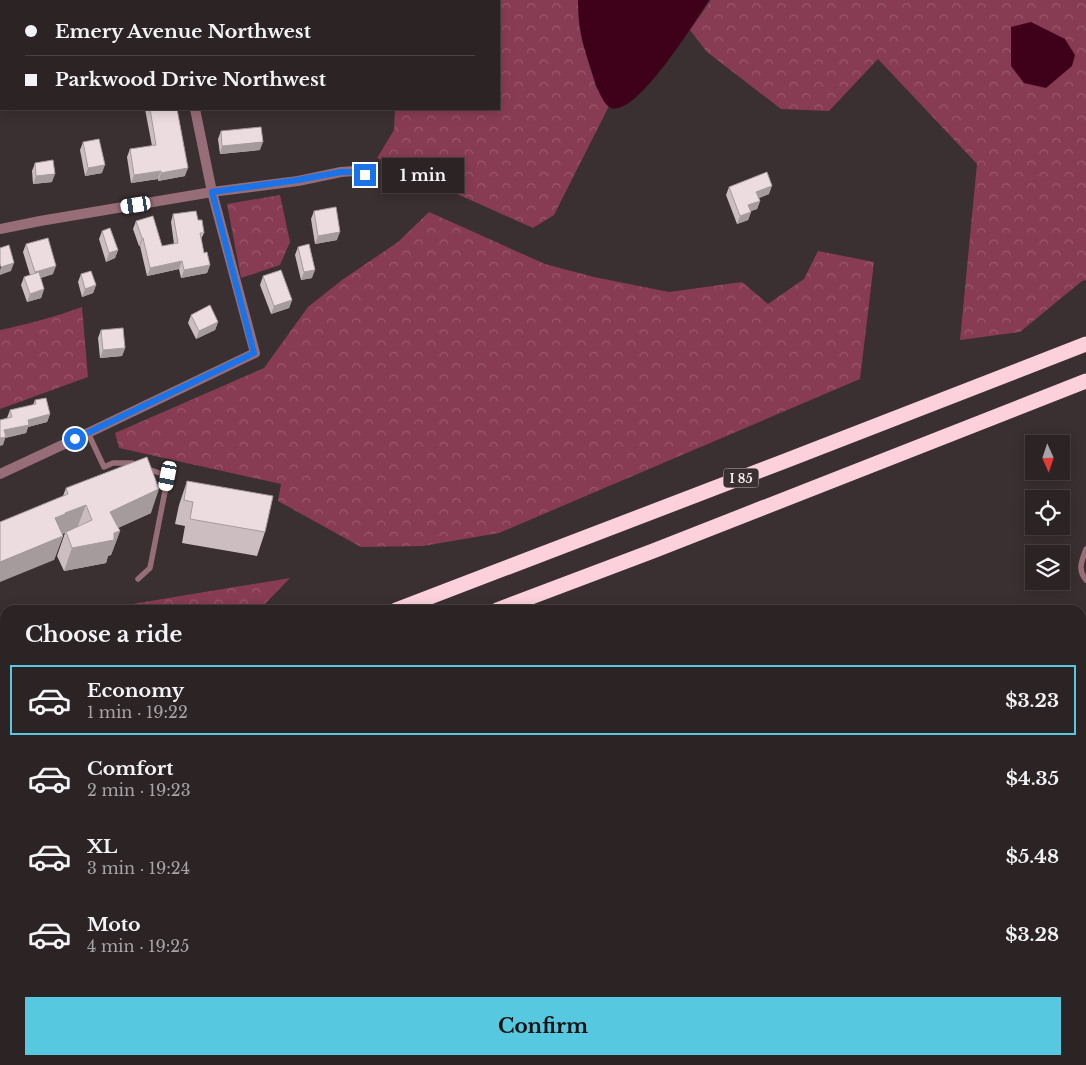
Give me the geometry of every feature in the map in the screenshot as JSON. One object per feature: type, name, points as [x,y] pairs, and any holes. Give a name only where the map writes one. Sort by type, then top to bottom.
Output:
[{"type":"highway","name":"I 85","points":[[409,605],[1086,344]]},
{"type":"highway","name":"I 85","points":[[511,605],[1086,380]]},
{"type":"street","points":[[0,474],[254,353],[212,192],[195,110]]},
{"type":"street","points":[[0,229],[50,219],[341,172],[355,172],[365,175]]},
{"type":"lane","points":[[88,433],[104,467],[113,463],[132,463],[168,476],[150,568],[138,579]]},
{"type":"lane","points":[[1086,549],[1080,566],[1083,577],[1086,580]]},
{"type":"green space","points":[[500,0],[578,0],[582,41],[596,87],[609,106],[554,215],[533,228],[377,158],[394,130],[395,110],[500,110]]},
{"type":"green space","points":[[711,0],[1086,0],[1086,280],[1082,281],[1020,332],[960,340],[977,164],[878,59],[829,111],[781,109],[707,52],[690,30]]},
{"type":"green space","points":[[280,195],[290,242],[280,265],[241,278],[227,204]]},
{"type":"green space","points":[[429,212],[545,264],[594,277],[669,292],[742,282],[768,304],[804,279],[818,251],[874,262],[860,379],[499,533],[423,546],[361,547],[278,501],[281,484],[119,448],[115,433],[264,368],[308,307],[342,280],[398,242]]},
{"type":"green space","points":[[82,307],[88,377],[0,409],[0,330]]},
{"type":"green space","points":[[290,578],[264,605],[126,605]]},
{"type":"shaded area","points":[[578,0],[709,0],[665,65],[650,83],[635,98],[622,107],[611,108],[605,103],[600,93],[587,56],[580,29]]},
{"type":"shaded area","points":[[1031,22],[1065,39],[1075,55],[1072,66],[1046,88],[1024,83],[1011,66],[1011,27]]},
{"type":"building","points":[[150,110],[177,110],[188,168],[134,175],[130,149],[156,145]]},
{"type":"building","points":[[261,127],[263,142],[222,146],[221,131]]},
{"type":"building","points":[[99,139],[105,165],[88,168],[83,142]]},
{"type":"building","points":[[53,160],[55,174],[36,176],[35,163]]},
{"type":"building","points":[[767,172],[772,186],[756,192],[760,201],[748,205],[751,212],[740,216],[729,187]]},
{"type":"building","points":[[336,207],[340,232],[318,236],[314,211]]},
{"type":"building","points":[[196,211],[198,220],[202,220],[204,233],[200,233],[204,253],[207,252],[210,265],[184,270],[182,261],[150,268],[143,238],[136,221],[153,216],[162,246],[178,243],[173,214]]},
{"type":"building","points":[[110,228],[118,250],[109,253],[102,231]]},
{"type":"building","points":[[48,238],[56,266],[35,272],[26,244]]},
{"type":"building","points":[[309,244],[315,270],[304,272],[298,247]]},
{"type":"building","points":[[9,245],[14,263],[1,267],[0,248]]},
{"type":"building","points":[[281,270],[292,300],[274,306],[263,276]]},
{"type":"building","points":[[91,271],[96,285],[85,289],[81,274]]},
{"type":"building","points":[[39,272],[44,289],[30,294],[24,277]]},
{"type":"building","points":[[210,305],[218,322],[199,331],[191,315]]},
{"type":"building","points":[[123,328],[125,348],[103,350],[101,330]]},
{"type":"building","points":[[46,398],[50,414],[28,420],[29,425],[4,430],[6,437],[0,438],[0,420],[12,417],[10,410],[36,404],[35,400]]},
{"type":"building","points":[[147,457],[159,489],[110,512],[120,531],[114,533],[114,540],[72,548],[66,532],[92,520],[86,505],[55,518],[63,536],[0,562],[0,522],[68,494],[66,488]]},
{"type":"building","points":[[187,481],[273,496],[265,532],[190,519],[193,502],[184,500]]},
{"type":"route","points":[[75,439],[254,353],[212,192],[341,172],[355,172],[365,175]]}]
